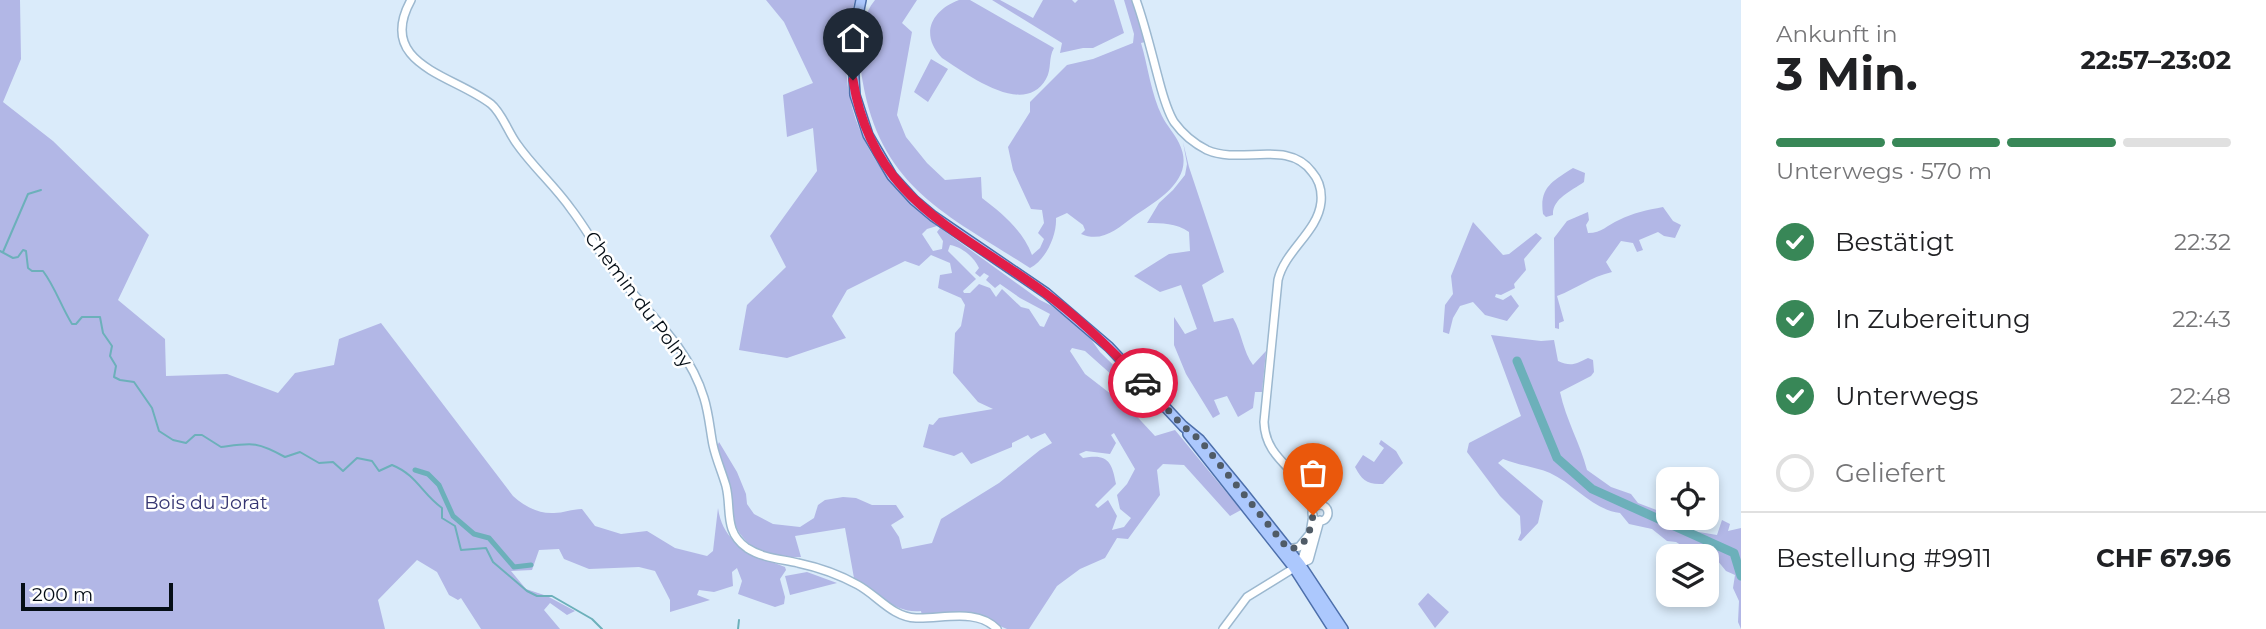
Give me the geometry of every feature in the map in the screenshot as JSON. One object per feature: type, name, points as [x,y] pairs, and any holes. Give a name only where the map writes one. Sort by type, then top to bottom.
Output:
[{"type":"main road","points":[[861,0],[852,44],[855,95],[868,135],[892,176],[933,216],[1036,286],[1077,318],[1200,440],[1288,549],[1333,629]]},
{"type":"main road","points":[[1183,426],[1194,444],[1297,566],[1343,629]]},
{"type":"street","name":"Chemin du Polny","points":[[411,0],[402,25],[409,53],[424,68],[463,85],[494,106],[518,146],[571,208],[608,263],[683,351],[696,374],[705,402],[713,446],[727,489],[728,520],[736,537],[747,547],[769,557],[800,564],[857,584],[905,617],[974,616],[990,622],[998,629]]},
{"type":"street","points":[[1136,0],[1168,110],[1181,131],[1196,144],[1222,155],[1281,154],[1296,158],[1310,168],[1318,182],[1321,196],[1318,215],[1282,266],[1278,280],[1264,422],[1266,439],[1271,450],[1301,482],[1316,506]]},
{"type":"street","points":[[1316,506],[1322,505],[1328,511],[1326,518],[1320,520]]},
{"type":"street","points":[[1297,566],[1310,533],[1316,506]]},
{"type":"street","points":[[1313,515],[1320,520]]},
{"type":"street","points":[[1223,629],[1247,597],[1309,560],[1320,520]]},
{"type":"street","points":[[1288,549],[1299,547],[1310,533]]},
{"type":"green space","name":"Bois du Jorat","points":[[0,0],[20,0],[21,59],[3,102],[53,141],[149,235],[118,300],[165,339],[166,376],[227,374],[278,393],[295,373],[334,365],[339,339],[381,323],[513,496],[522,503],[548,513],[582,509],[595,526],[621,534],[647,531],[675,548],[707,556],[713,551],[718,508],[721,521],[733,540],[751,553],[785,567],[780,579],[784,604],[775,607],[738,594],[742,581],[737,568],[732,572],[733,586],[714,592],[699,590],[697,595],[710,600],[670,612],[670,600],[655,571],[639,567],[589,569],[564,559],[559,549],[539,550],[532,570],[511,571],[526,589],[547,596],[575,611],[567,615],[550,603],[544,610],[560,629],[481,629],[461,598],[458,600],[449,595],[437,572],[417,560],[378,600],[385,629],[0,629]]},
{"type":"green space","points":[[766,0],[855,0],[848,34],[846,67],[850,98],[858,126],[872,154],[890,179],[911,203],[937,226],[922,234],[933,251],[942,249],[943,241],[937,232],[940,228],[1052,306],[1088,335],[1100,352],[1158,409],[1131,392],[1085,351],[1072,348],[1070,351],[1085,374],[1129,408],[1155,436],[1175,430],[1241,510],[1230,516],[1184,465],[1163,464],[1157,470],[1160,495],[1128,539],[1117,538],[1105,558],[1080,569],[1057,586],[1029,629],[1007,629],[981,618],[922,616],[921,611],[894,606],[854,578],[845,528],[795,536],[801,557],[777,556],[758,550],[745,540],[735,526],[729,509],[716,449],[719,442],[737,472],[747,504],[754,514],[773,524],[800,527],[814,518],[818,505],[825,500],[843,497],[856,498],[872,505],[896,505],[904,517],[891,525],[899,537],[902,549],[932,543],[941,519],[999,483],[1052,443],[1045,433],[1031,439],[1028,435],[1012,443],[1012,447],[971,464],[962,452],[954,456],[923,447],[929,424],[933,425],[939,418],[993,409],[978,402],[953,373],[955,333],[961,326],[965,305],[961,298],[938,288],[940,275],[952,273],[950,263],[931,255],[919,266],[905,261],[847,290],[832,316],[846,338],[787,358],[739,350],[747,305],[786,267],[770,236],[817,171],[813,128],[787,137],[783,95],[813,83],[784,22]],"holes":[[[950,245],[971,256],[979,268],[975,273],[980,277],[984,273],[989,276],[986,280],[995,288],[1000,284],[1050,314],[1044,327],[1040,326],[1029,309],[1021,307],[1002,289],[996,297],[990,288],[979,284],[970,293],[964,293],[976,279],[948,251]],[[1114,433],[1135,469],[1117,495],[1120,509],[1131,518],[1124,527],[1112,530],[1117,516],[1108,500],[1098,508],[1095,505],[1116,484],[1113,470],[1103,458],[1083,458],[1079,454],[1086,451],[1110,454],[1116,443],[1111,435]]]},
{"type":"green space","points":[[875,0],[917,0],[902,23],[912,32],[897,115],[906,137],[945,180],[981,177],[982,198],[1017,230],[1032,255],[1040,248],[1044,239],[1038,233],[1044,223],[1042,210],[1031,209],[1013,170],[1008,147],[1030,112],[1030,102],[1067,65],[1093,59],[1133,43],[1134,34],[1124,0],[1132,0],[1145,42],[1141,43],[1155,99],[1179,143],[1183,167],[1179,178],[1163,196],[1115,230],[1102,236],[1081,234],[1085,230],[1083,225],[1067,213],[1056,218],[1055,232],[1049,246],[1041,259],[1030,268],[969,230],[919,192],[899,169],[882,142],[869,110],[860,62],[863,24]]},
{"type":"green space","points":[[959,0],[970,0],[1054,48],[1048,75],[1036,90],[1024,94],[1010,94],[995,89],[942,58],[931,40],[932,24],[942,10]]},
{"type":"green space","points":[[992,0],[1000,0],[1033,18],[1043,0],[1072,0],[1075,3],[1078,0],[1114,0],[1124,33],[1093,48],[1060,53],[1062,43]]},
{"type":"green space","points":[[931,59],[948,69],[928,102],[914,92]]},
{"type":"green space","points":[[1183,142],[1224,272],[1202,285],[1214,322],[1233,318],[1253,365],[1266,351],[1262,392],[1255,392],[1253,408],[1238,417],[1227,396],[1214,400],[1220,414],[1213,418],[1186,374],[1174,345],[1174,317],[1185,334],[1197,329],[1181,285],[1160,292],[1134,276],[1169,254],[1190,251],[1189,232],[1174,225],[1147,223],[1159,203],[1185,175],[1187,164]]},
{"type":"green space","points":[[1573,168],[1585,173],[1584,182],[1563,196],[1556,204],[1553,215],[1546,217],[1542,205],[1545,191]]},
{"type":"green space","points":[[1663,207],[1673,221],[1681,225],[1675,238],[1658,232],[1639,240],[1643,250],[1637,252],[1633,243],[1621,241],[1606,262],[1612,272],[1557,296],[1564,321],[1559,323],[1559,329],[1555,328],[1554,238],[1567,221],[1588,212],[1589,220],[1586,225],[1588,233],[1593,233],[1630,215]]},
{"type":"green space","points":[[1473,222],[1503,255],[1509,254],[1536,233],[1542,238],[1524,259],[1526,270],[1514,284],[1515,288],[1501,295],[1496,294],[1495,297],[1503,300],[1511,295],[1519,306],[1507,321],[1485,315],[1473,302],[1460,306],[1453,318],[1449,334],[1443,332],[1445,305],[1453,294],[1451,276]]},
{"type":"green space","points":[[1491,335],[1554,340],[1558,361],[1570,364],[1588,358],[1593,360],[1594,372],[1591,376],[1560,392],[1587,470],[1611,487],[1631,494],[1638,503],[1656,510],[1656,530],[1687,530],[1717,535],[1722,520],[1730,524],[1728,531],[1741,528],[1741,629],[1738,622],[1739,601],[1733,588],[1735,575],[1726,571],[1719,562],[1719,544],[1679,544],[1667,541],[1652,529],[1629,524],[1620,513],[1592,502],[1550,473],[1503,459],[1498,463],[1543,501],[1538,523],[1521,541],[1518,540],[1521,533],[1520,516],[1500,496],[1467,452],[1469,443],[1521,416]]},
{"type":"green space","points":[[1381,440],[1396,451],[1403,463],[1383,484],[1373,484],[1363,478],[1355,467],[1363,455],[1374,462],[1384,448],[1379,444]]},
{"type":"green space","points":[[807,572],[837,583],[790,595],[785,576]]},
{"type":"green space","points":[[1428,593],[1449,612],[1435,628],[1418,604]]},
{"type":"waterway","points":[[3,252],[28,194],[41,190]]},
{"type":"waterway","points":[[0,251],[13,258],[18,257],[23,250],[26,251],[28,268],[32,271],[43,271],[72,324],[76,324],[82,317],[100,317],[103,333],[112,346],[110,356],[116,366],[114,377],[134,382],[152,408],[159,431],[173,440],[186,443],[195,435],[202,435],[221,447],[254,444],[285,457],[300,452],[319,463],[333,462],[343,471],[357,458],[372,461],[379,471],[392,465],[414,479],[442,508],[442,518],[455,526],[461,550],[486,548],[493,562],[527,591],[537,596],[552,596],[592,619],[602,629]]},
{"type":"waterway","points":[[1517,361],[1557,458],[1592,489],[1734,553],[1741,576]]},
{"type":"waterway","points":[[415,470],[428,474],[439,485],[453,516],[474,534],[489,538],[514,567],[531,565]]},
{"type":"waterway","points":[[738,629],[739,620]]},
{"type":"way so far","points":[[1143,383],[1183,426],[1200,440],[1288,549],[1302,544],[1310,533],[1313,515]]},
{"type":"route","points":[[853,80],[859,113],[868,135],[877,154],[897,183],[919,205],[943,223],[1065,308],[1102,340],[1143,383]]}]
